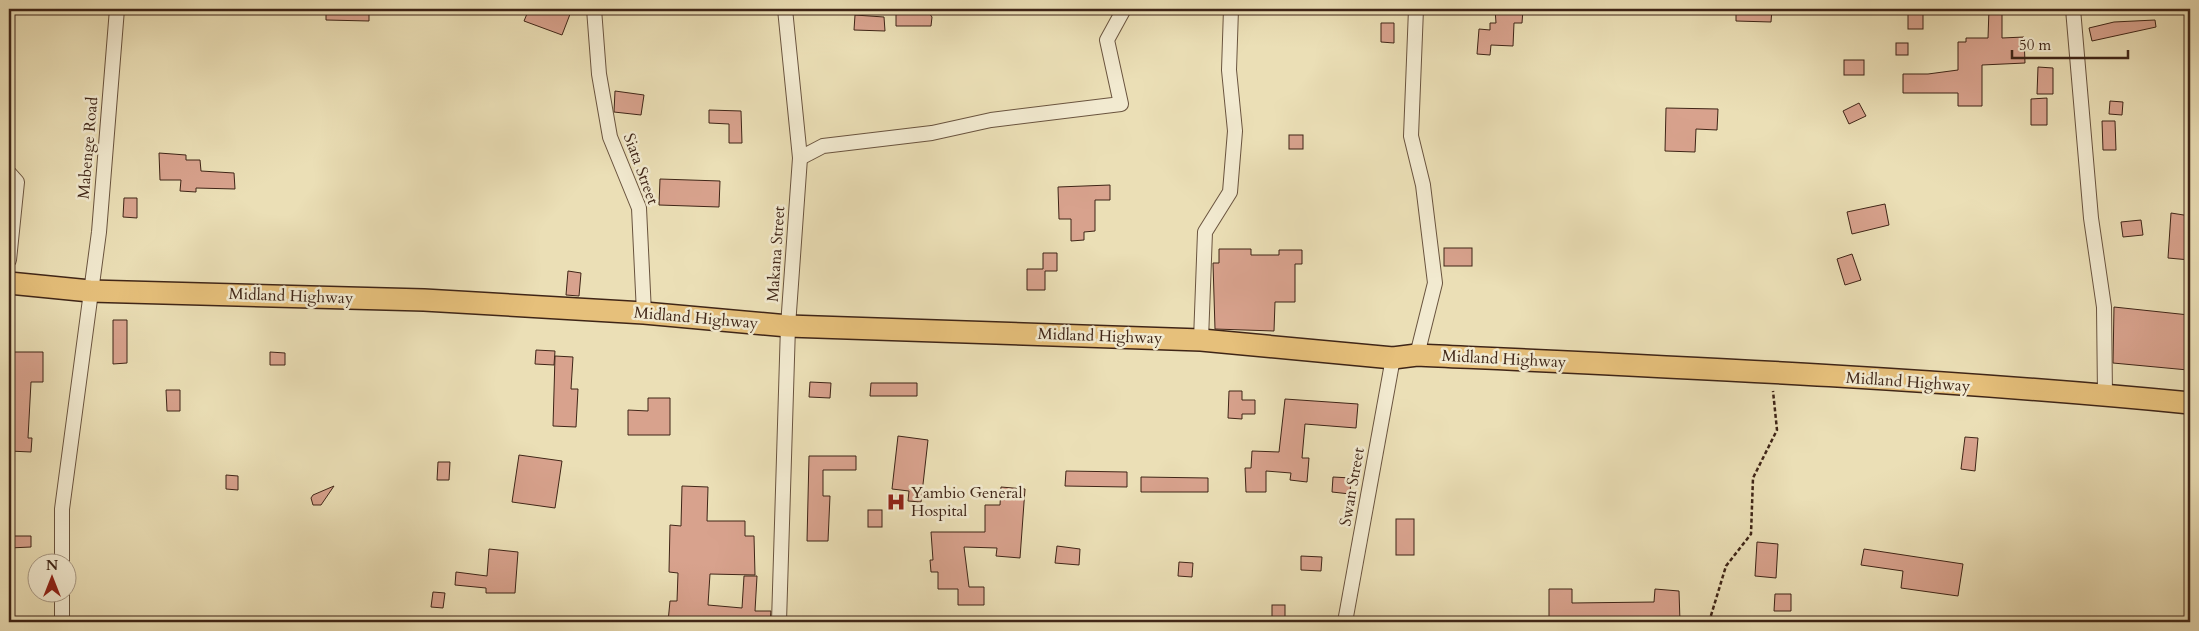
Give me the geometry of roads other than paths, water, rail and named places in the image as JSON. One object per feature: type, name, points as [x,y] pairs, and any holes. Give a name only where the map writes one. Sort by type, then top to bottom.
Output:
[{"type":"main road","name":"Midland Highway","points":[[9,283],[90,290],[424,300],[644,313],[788,326],[1201,340],[1393,358],[1417,355],[1771,372],[2105,395],[2190,403]]},
{"type":"street","name":"Mabenge Road","points":[[62,554],[62,509],[99,232],[117,9]]},
{"type":"street","name":"Siata Street","points":[[594,9],[599,74],[610,137],[640,208],[644,313]]},
{"type":"street","name":"Makana Street","points":[[779,622],[788,326],[800,158],[786,9]]},
{"type":"street","points":[[800,158],[823,146],[932,133],[991,120],[1120,104],[1107,40],[1124,9]]},
{"type":"street","points":[[1201,340],[1206,232],[1230,192],[1235,131],[1229,70],[1231,9]]},
{"type":"street","points":[[1416,9],[1411,136],[1423,185],[1435,283],[1417,355]]},
{"type":"street","points":[[2073,9],[2091,218],[2104,307],[2105,395]]},
{"type":"street","points":[[9,173],[17,182],[9,260]]},
{"type":"street","name":"Swan Street","points":[[1345,622],[1393,358]]},
{"type":"street","points":[[62,604],[62,622]]},
{"type":"place","name":"Yambio General Hospital","points":[[896,502]]}]
